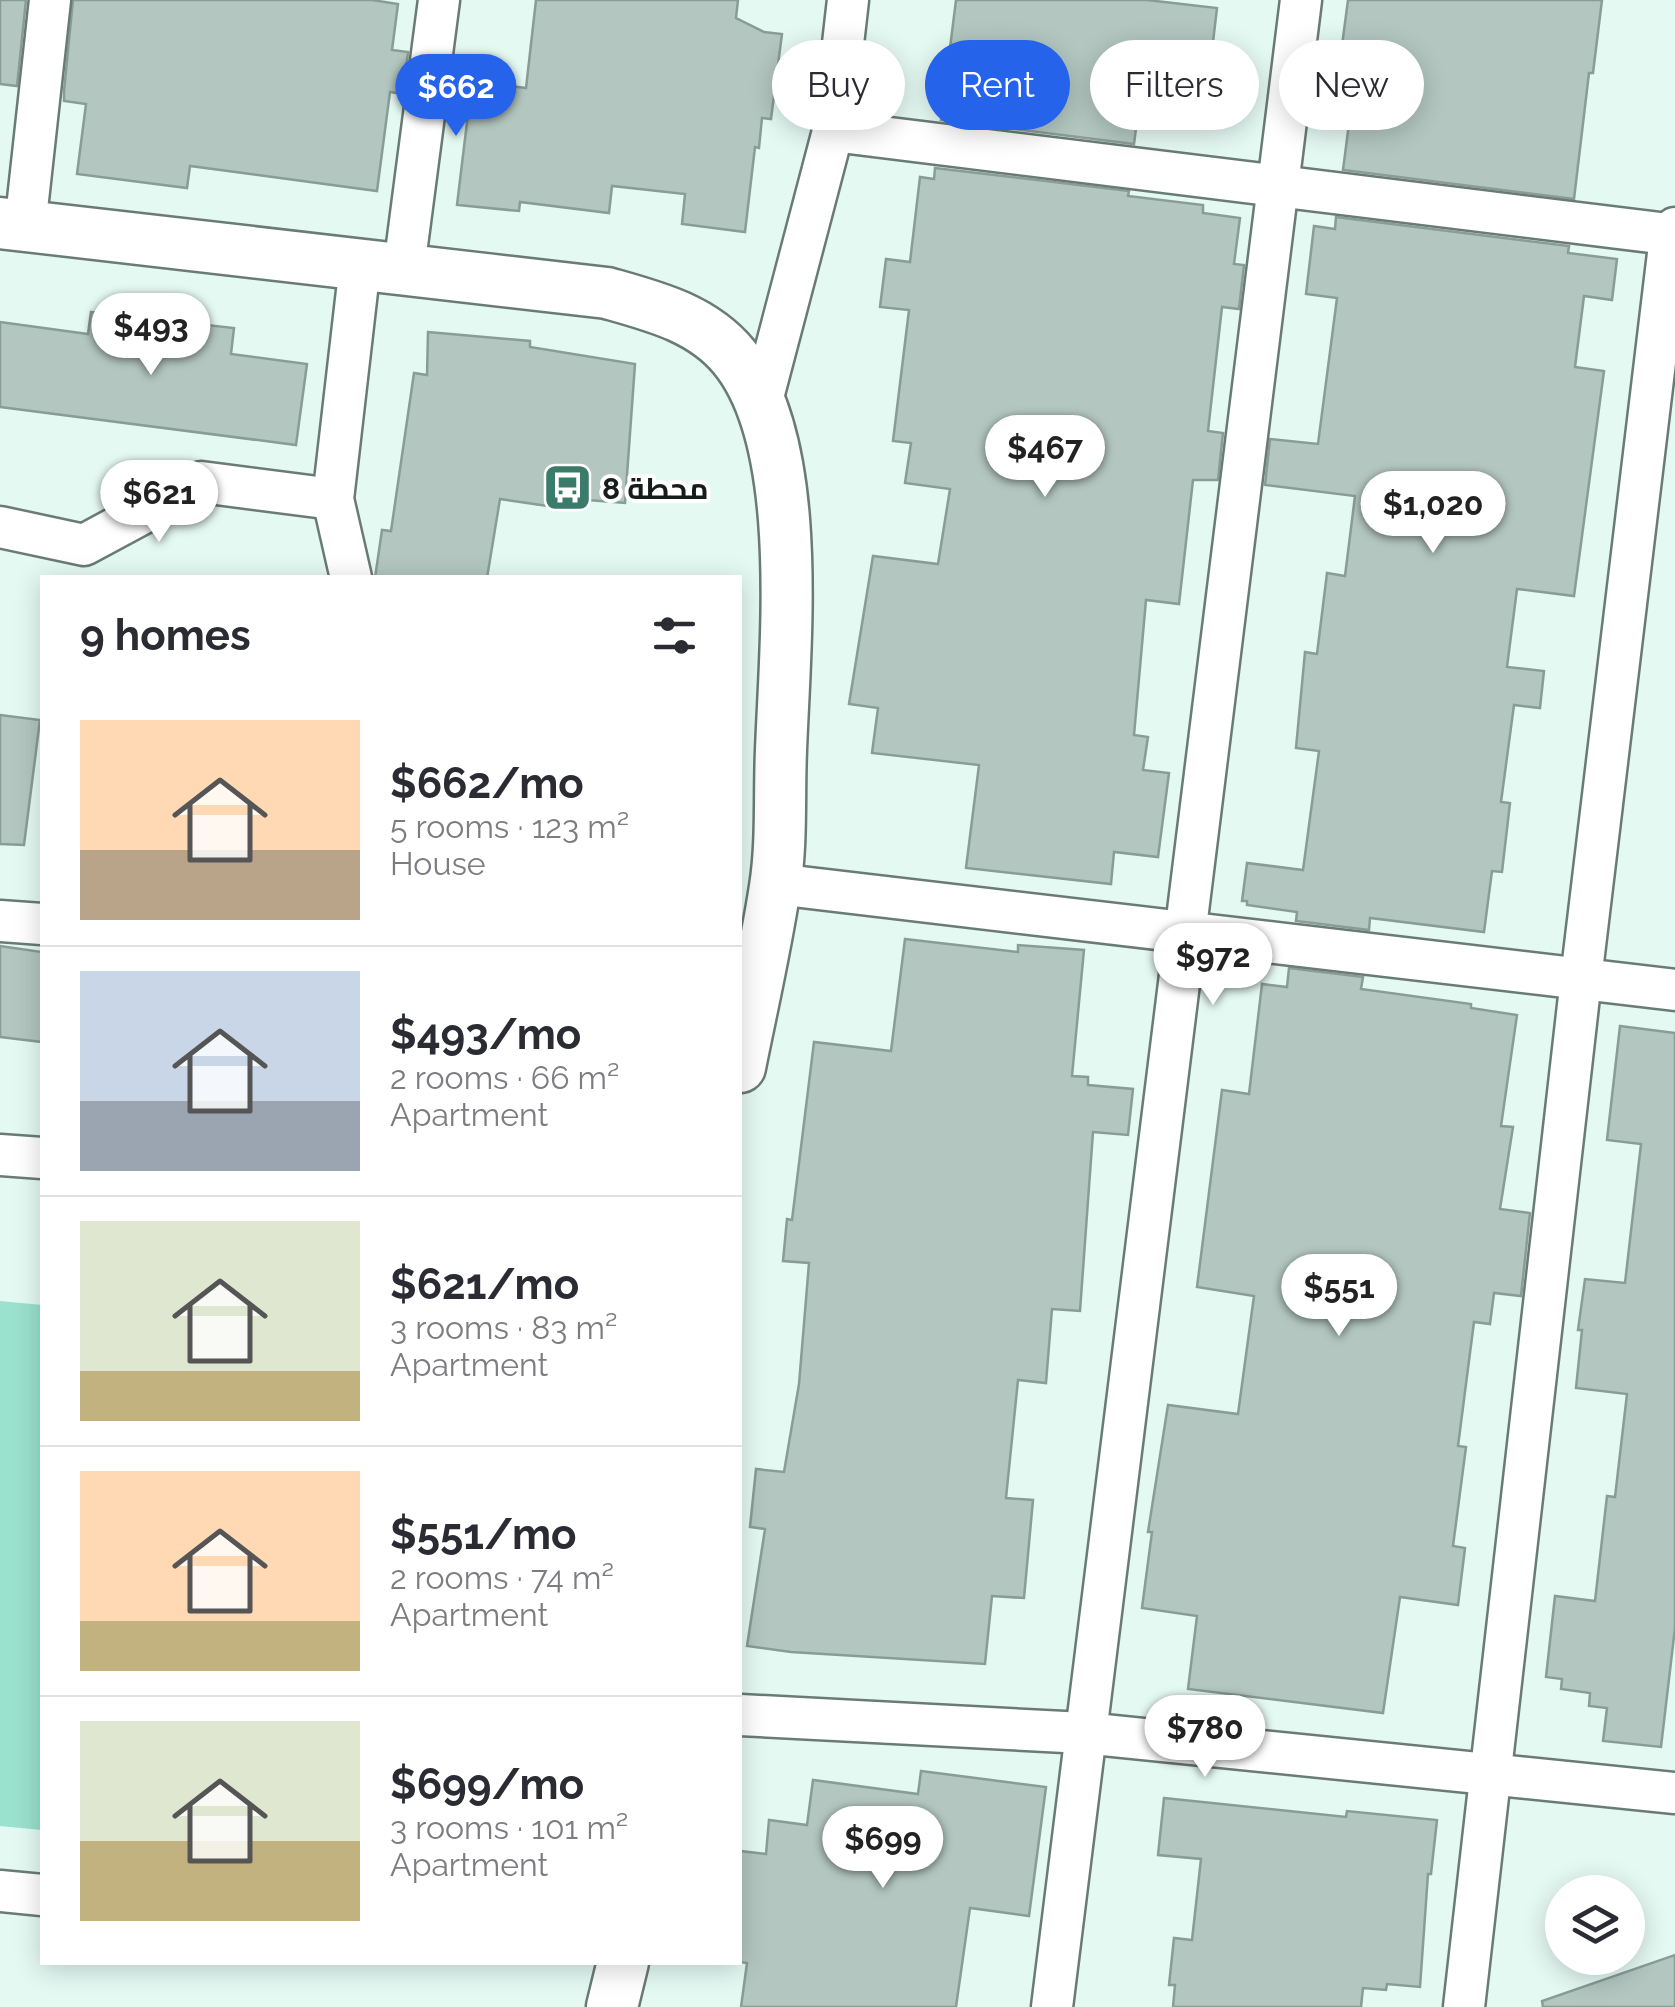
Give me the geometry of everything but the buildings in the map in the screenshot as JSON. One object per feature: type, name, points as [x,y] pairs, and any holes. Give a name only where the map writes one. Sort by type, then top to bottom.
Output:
[{"type":"street","points":[[50,0],[12,225],[607,293],[692,322],[714,336],[736,359],[762,401],[779,476],[786,557],[776,884],[742,1057]]},
{"type":"street","points":[[350,575],[333,498],[439,0]]},
{"type":"street","points":[[762,401],[832,131],[848,0]]},
{"type":"street","points":[[1052,2007],[1301,0]]},
{"type":"street","points":[[832,131],[1673,233],[1580,979],[1464,2007]]},
{"type":"street","points":[[0,528],[83,561],[201,482],[333,498]]},
{"type":"street","points":[[776,884],[1675,990]]},
{"type":"street","points":[[0,920],[40,924]]},
{"type":"street","points":[[0,1155],[40,1158]]},
{"type":"street","points":[[742,1715],[1084,1733],[1675,1793]]},
{"type":"street","points":[[0,1891],[40,1895]]},
{"type":"street","points":[[612,2007],[622,1965]]},
{"type":"green space","points":[[0,1301],[40,1305],[40,1830],[0,1826]]},
{"type":"place","name":"محطة 8","points":[[567,488]]}]
